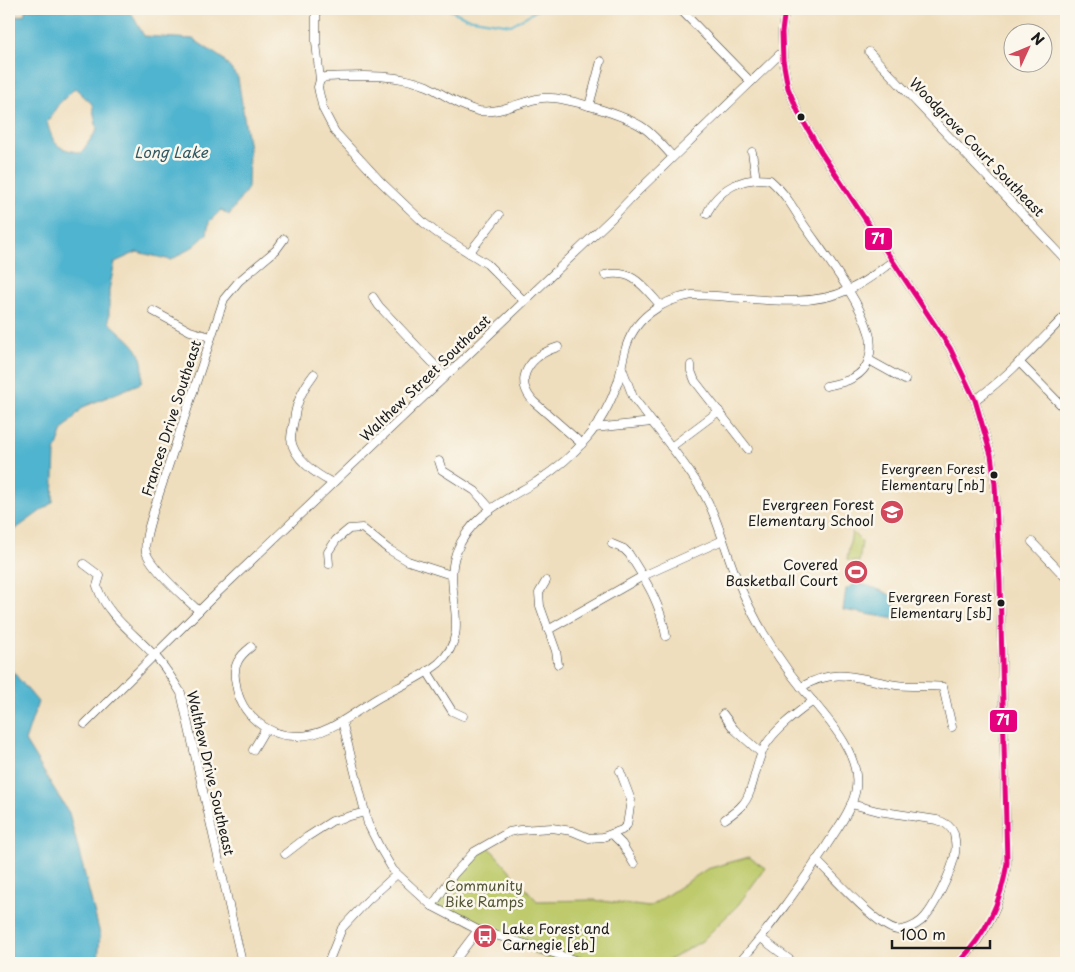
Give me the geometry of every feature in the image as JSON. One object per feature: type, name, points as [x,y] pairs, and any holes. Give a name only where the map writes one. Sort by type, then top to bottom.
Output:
[{"type":"street","points":[[316,9],[316,42],[320,80],[318,87],[323,109],[335,132],[381,182],[424,223],[487,264],[524,301]]},
{"type":"street","points":[[680,9],[751,82]]},
{"type":"street","points":[[785,9],[782,32],[785,73],[788,88],[806,127],[950,348],[975,400],[991,455],[995,484],[1008,848],[1002,892],[992,918],[977,944],[958,963]]},
{"type":"street","name":"Walthew Street Southeast","points":[[85,724],[199,611],[612,218],[782,52]]},
{"type":"street","name":"Woodgrove Court Southeast","points":[[869,52],[1066,260]]},
{"type":"street","points":[[589,106],[601,61]]},
{"type":"street","points":[[320,80],[325,77],[390,76],[425,86],[466,107],[485,111],[545,98],[560,98],[589,106],[642,126],[673,157]]},
{"type":"street","points":[[752,152],[756,179]]},
{"type":"street","points":[[707,214],[710,204],[718,194],[739,183],[756,179],[770,180],[782,191],[848,290],[869,333],[871,342],[869,360],[862,370],[846,382],[826,386]]},
{"type":"street","points":[[470,253],[499,215]]},
{"type":"street","name":"Frances Drive Southeast","points":[[199,611],[151,562],[146,552],[148,536],[155,506],[224,299],[238,281],[276,250],[284,239]]},
{"type":"street","points":[[251,647],[238,661],[234,671],[241,704],[252,717],[266,728],[283,735],[300,736],[313,734],[334,726],[427,672],[448,653],[454,643],[457,624],[451,575],[453,561],[466,533],[476,520],[490,508],[548,474],[582,444],[609,405],[622,367],[624,353],[633,333],[646,316],[660,306],[679,297],[692,295],[803,301],[828,297],[862,283],[893,261]]},
{"type":"street","points":[[605,274],[615,273],[632,276],[660,306]]},
{"type":"street","points":[[373,297],[379,306],[445,376]]},
{"type":"street","points":[[153,312],[190,331],[211,337]]},
{"type":"street","points":[[975,400],[1019,362],[1066,315]]},
{"type":"street","points":[[558,347],[546,350],[529,366],[523,380],[524,387],[534,402],[582,444]]},
{"type":"street","points":[[869,360],[906,380]]},
{"type":"street","points":[[1019,362],[1066,410]]},
{"type":"street","points":[[690,364],[695,381],[748,450]]},
{"type":"street","points":[[622,367],[633,397],[702,490],[744,597],[769,643],[844,743],[853,762],[856,774],[856,789],[851,804],[840,825],[761,938],[739,963]]},
{"type":"street","points":[[314,374],[303,387],[295,411],[291,440],[296,452],[306,465],[316,475],[333,483]]},
{"type":"street","points":[[671,446],[719,411]]},
{"type":"street","points":[[594,428],[652,422]]},
{"type":"street","points":[[439,460],[442,470],[475,490],[490,508]]},
{"type":"street","points":[[329,564],[328,552],[336,540],[349,530],[362,528],[388,549],[408,561],[451,575]]},
{"type":"street","points":[[548,630],[643,576],[723,540]]},
{"type":"street","points":[[1032,542],[1066,578]]},
{"type":"street","points":[[612,544],[624,549],[629,554],[653,593],[662,615],[666,636]]},
{"type":"street","name":"Walthew Drive Southeast","points":[[84,564],[100,576],[96,586],[106,605],[136,638],[155,655],[181,693],[242,963]]},
{"type":"street","points":[[546,581],[539,593],[540,606],[556,650],[558,664]]},
{"type":"street","points":[[427,672],[452,711],[463,716]]},
{"type":"street","points":[[801,687],[815,679],[838,675],[896,685],[943,687],[945,705],[952,727]]},
{"type":"street","points":[[725,819],[744,804],[765,745],[780,728],[812,701]]},
{"type":"street","points":[[723,714],[734,729],[761,754]]},
{"type":"street","points":[[342,720],[368,824],[380,848],[397,874],[432,906],[478,930],[584,963]]},
{"type":"street","points":[[254,750],[266,728]]},
{"type":"street","points":[[432,906],[454,874],[474,852],[508,832],[552,828],[572,831],[589,838],[603,837],[622,830],[627,825],[631,800],[620,771]]},
{"type":"street","points":[[816,860],[872,915],[885,925],[896,930],[910,928],[921,921],[931,909],[947,877],[955,853],[954,835],[950,827],[944,822],[937,820],[878,811],[851,804]]},
{"type":"street","points":[[285,854],[332,821],[365,812]]},
{"type":"street","points":[[612,834],[622,844],[634,864]]},
{"type":"street","points":[[328,963],[342,928],[367,901],[397,874]]},
{"type":"street","points":[[452,963],[478,930]]},
{"type":"street","points":[[761,938],[794,963]]},
{"type":"green space","points":[[852,532],[862,542],[859,562],[847,560]]},
{"type":"green space","name":"Community Bike Ramps","points":[[486,844],[537,901],[594,900],[649,907],[707,869],[749,857],[765,868],[738,905],[702,941],[664,963],[556,963],[432,906],[474,852]]},
{"type":"water","name":"Long Lake","points":[[26,9],[129,9],[144,36],[193,39],[223,59],[238,78],[249,149],[248,188],[229,215],[221,210],[209,222],[207,234],[194,246],[171,260],[137,252],[115,262],[109,290],[109,322],[130,341],[140,354],[143,372],[141,383],[83,407],[63,430],[55,452],[53,502],[9,534],[9,18],[24,15]],"holes":[[[75,88],[92,104],[97,130],[81,153],[67,150],[58,145],[52,137],[47,122],[58,105]]]},
{"type":"water","points":[[856,583],[876,589],[894,598],[896,619],[843,610],[846,589]]},
{"type":"water","points":[[9,667],[38,702],[25,741],[69,813],[100,934],[98,963],[9,963]]},
{"type":"waterway","points":[[450,10],[467,18],[511,25],[539,9]]},
{"type":"transit line","name":"71","points":[[785,9],[782,32],[783,60],[788,88],[799,114],[821,152],[950,348],[975,400],[991,455],[995,484],[1000,583],[1007,863],[1001,891],[991,917],[977,941],[958,963]]},
{"type":"place","name":"Evergreen Forest Elementary [nb]","points":[[994,475]]},
{"type":"place","name":"Evergreen Forest Elementary School","points":[[892,512]]},
{"type":"place","name":"Covered Basketball Court","points":[[856,572]]},
{"type":"place","name":"Evergreen Forest Elementary [sb]","points":[[1001,603]]},
{"type":"place","name":"Lake Forest and Carnegie [eb]","points":[[485,936]]}]
